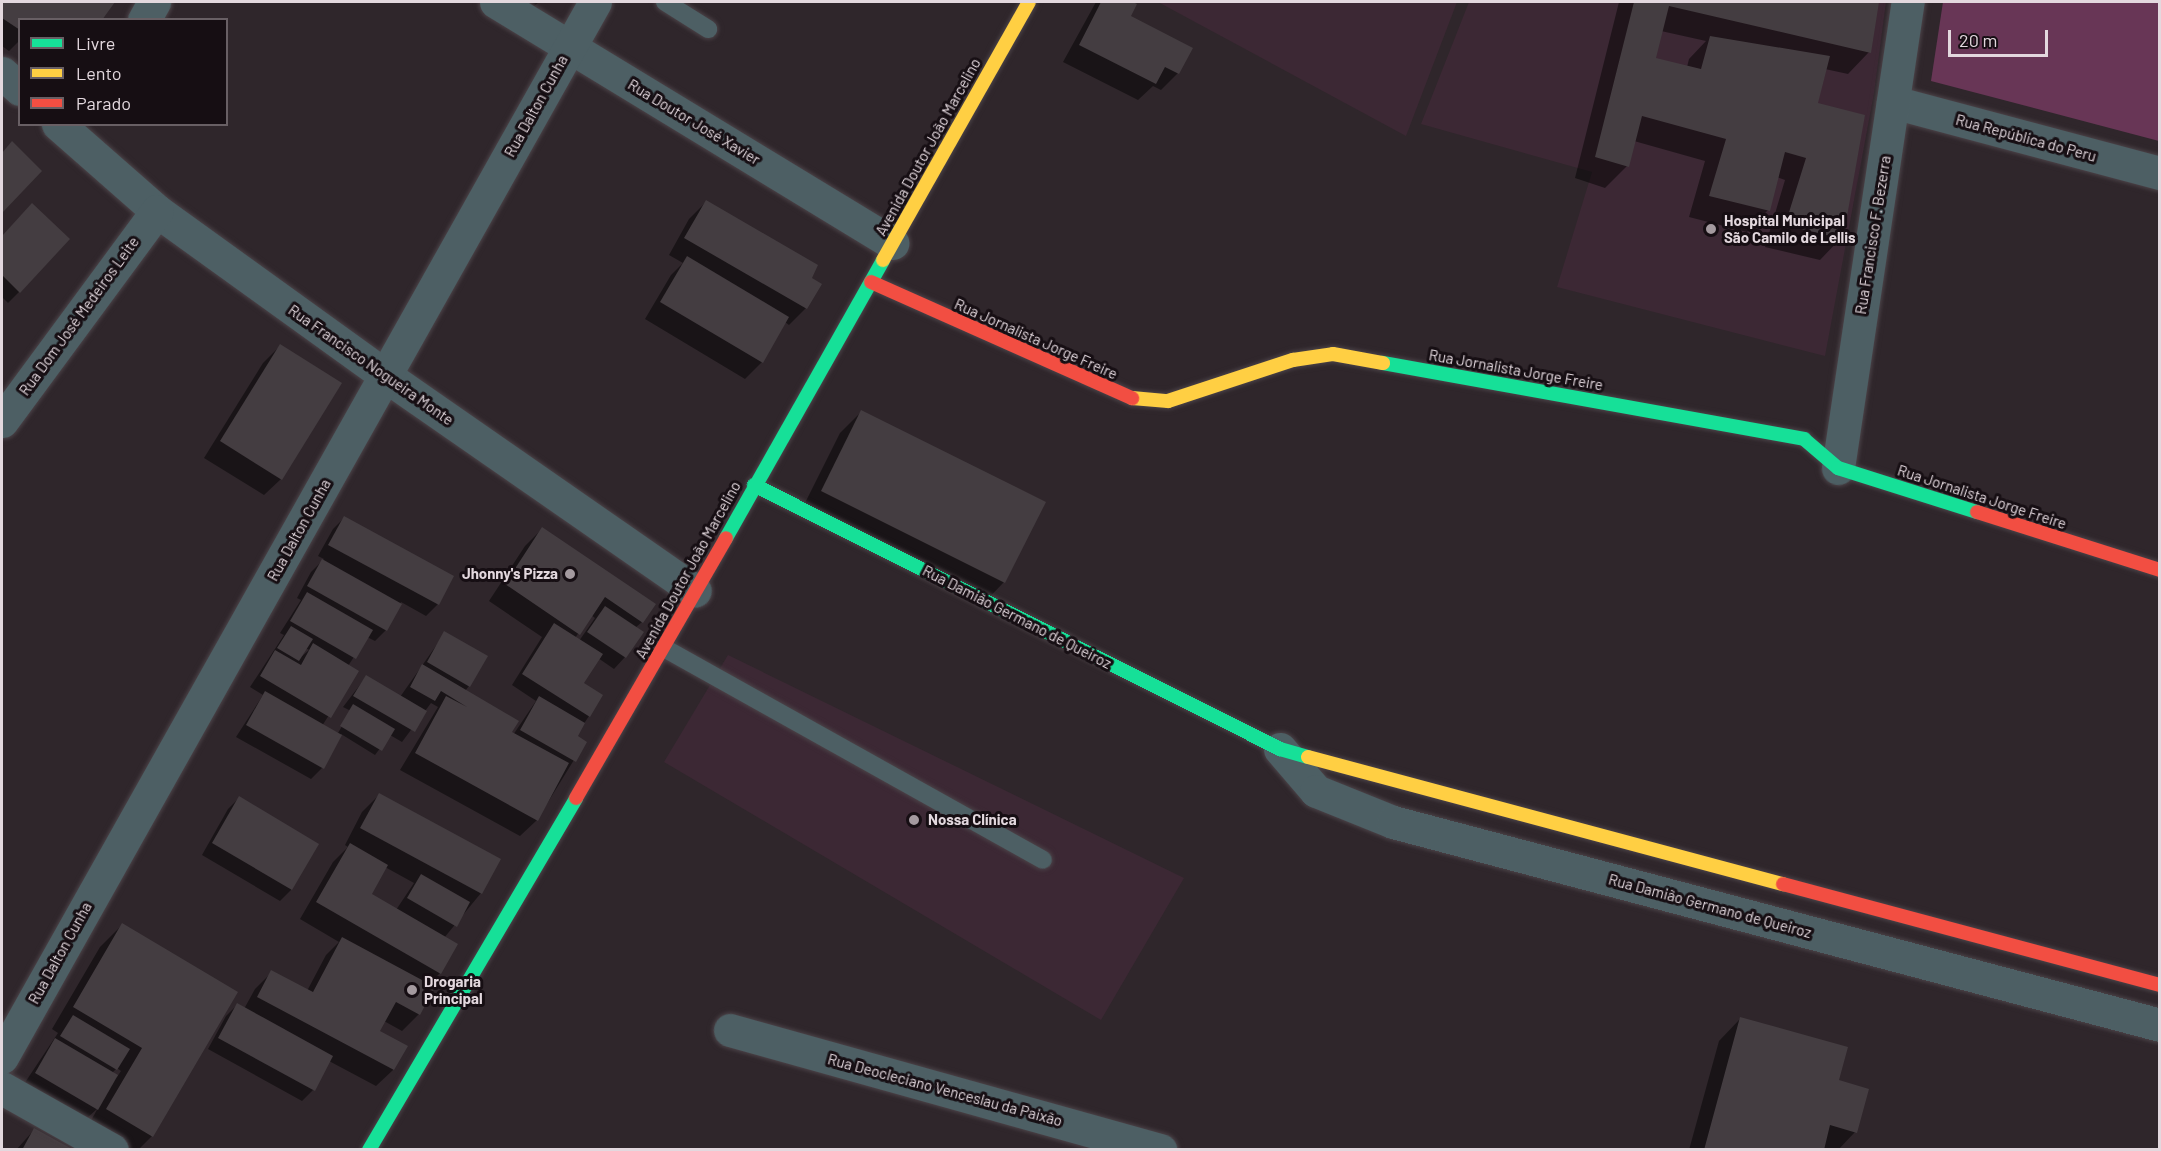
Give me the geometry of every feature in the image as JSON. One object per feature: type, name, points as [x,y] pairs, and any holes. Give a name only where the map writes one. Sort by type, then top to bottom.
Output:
[{"type":"street","points":[[145,18],[154,2]]},
{"type":"street","name":"Rua Doutor José Xavier","points":[[496,2],[893,243]]},
{"type":"street","name":"Rua Dalton Cunha","points":[[2,1057],[595,2]]},
{"type":"street","name":"Avenida Doutor João Marcelino","points":[[369,1149],[664,648],[754,485],[1029,2]]},
{"type":"street","name":"Rua Francisco F. Bezerra","points":[[1838,468],[1908,2]]},
{"type":"street","points":[[2,73],[18,87]]},
{"type":"street","name":"Rua República do Peru","points":[[1893,102],[2160,173]]},
{"type":"street","name":"Rua Francisco Nogueira Monte","points":[[72,130],[157,211],[386,376],[695,591]]},
{"type":"street","name":"Rua Dom José Medeiros Leite","points":[[2,422],[157,211]]},
{"type":"street","name":"Rua Jornalista Jorge Freire","points":[[871,282],[1103,388],[1142,401],[1168,401],[1293,360],[1333,354],[1804,439],[1838,468],[2160,570]]},
{"type":"street","name":"Rua Damião Germano de Queiroz","points":[[754,485],[1281,749],[2160,985]]},
{"type":"street","name":"Rua Damião Germano de Queiroz","points":[[1281,749],[1316,791],[1393,822],[2160,1025]]},
{"type":"street","points":[[1894,954],[1906,915]]},
{"type":"street","name":"Rua Deocleciano Venceslau da Paixão","points":[[730,1030],[1161,1149]]},
{"type":"street","points":[[2,1088],[112,1149]]},
{"type":"lane","points":[[665,2],[708,29]]},
{"type":"lane","points":[[664,648],[1043,860]]},
{"type":"shaded area","points":[[1158,2],[1457,2],[1406,136]]},
{"type":"shaded area","name":"Hospital Municipal São Camilo de Lellis","points":[[1469,2],[1886,2],[1874,93],[1825,356],[1557,287],[1592,172],[1421,124]]},
{"type":"shaded area","points":[[1943,2],[2159,2],[2159,141],[1931,81]]},
{"type":"shaded area","name":"Nossa Clínica","points":[[728,655],[1184,878],[1101,1020],[664,762]]},
{"type":"building","points":[[2,2],[115,2],[103,18],[18,18],[18,29],[2,18]]},
{"type":"building","points":[[1101,2],[1137,4],[1131,16],[1193,48],[1179,74],[1165,67],[1156,84],[1079,45]]},
{"type":"building","points":[[1634,2],[1879,2],[1871,53],[1669,6],[1656,58],[1701,69],[1710,36],[1830,56],[1818,103],[1865,115],[1843,239],[1785,225],[1806,158],[1785,152],[1770,211],[1709,196],[1726,139],[1642,116],[1629,167],[1595,157]]},
{"type":"building","points":[[12,141],[42,171],[2,213],[2,153]]},
{"type":"building","points":[[706,200],[818,265],[812,278],[822,284],[807,309],[684,238]]},
{"type":"building","points":[[32,203],[70,239],[20,293],[2,275],[2,236]]},
{"type":"building","points":[[687,256],[789,317],[763,363],[660,302]]},
{"type":"building","points":[[280,344],[342,383],[282,480],[220,441]]},
{"type":"building","points":[[861,410],[1046,502],[1005,583],[821,491]]},
{"type":"building","points":[[344,516],[454,576],[439,605],[328,545]]},
{"type":"building","points":[[542,527],[656,604],[643,623],[605,597],[580,635],[505,584]]},
{"type":"building","points":[[322,559],[402,604],[387,631],[307,586]]},
{"type":"building","points":[[307,592],[373,630],[356,659],[290,621]]},
{"type":"building","points":[[605,606],[644,632],[626,658],[587,632]]},
{"type":"building","points":[[554,623],[603,654],[584,683],[603,695],[590,717],[522,674]]},
{"type":"building","points":[[291,626],[313,639],[299,661],[277,648]]},
{"type":"building","points":[[444,631],[488,656],[470,687],[427,662]]},
{"type":"building","points":[[313,643],[359,671],[331,718],[260,676],[275,650],[301,665]]},
{"type":"building","points":[[422,664],[519,721],[512,732],[569,763],[538,821],[415,753],[446,696],[467,707],[441,691],[435,701],[410,687]]},
{"type":"building","points":[[366,675],[427,711],[415,732],[353,696]]},
{"type":"building","points":[[265,691],[342,735],[324,769],[246,725]]},
{"type":"building","points":[[539,696],[585,723],[578,736],[587,742],[576,762],[520,730]]},
{"type":"building","points":[[353,704],[395,729],[382,751],[340,726]]},
{"type":"building","points":[[379,793],[501,859],[482,894],[360,828]]},
{"type":"building","points":[[239,796],[319,844],[292,890],[212,843]]},
{"type":"building","points":[[350,843],[388,865],[372,894],[458,944],[441,974],[316,902]]},
{"type":"building","points":[[421,874],[470,902],[457,927],[407,898]]},
{"type":"building","points":[[122,923],[238,992],[153,1137],[106,1109],[142,1048],[73,1007]]},
{"type":"building","points":[[342,937],[435,987],[420,1015],[396,1002],[380,1031],[408,1046],[394,1070],[257,997],[271,970],[313,992]]},
{"type":"building","points":[[237,1003],[333,1056],[315,1091],[218,1038]]},
{"type":"building","points":[[73,1015],[130,1049],[117,1070],[60,1036]]},
{"type":"building","points":[[1740,1017],[1848,1047],[1839,1080],[1869,1089],[1857,1133],[1830,1125],[1824,1150],[1704,1150]]},
{"type":"building","points":[[55,1038],[118,1075],[98,1110],[35,1073]]},
{"type":"building","points":[[34,1128],[74,1150],[22,1150]]},
{"type":"traffic: fast","points":[[726,538],[883,260]]},
{"type":"traffic: fast","points":[[1383,363],[1804,439],[1838,468],[1977,512]]},
{"type":"traffic: fast","points":[[754,485],[1280,749],[1308,757]]},
{"type":"traffic: fast","points":[[369,1150],[576,798]]},
{"type":"traffic: slow","points":[[883,260],[1029,2]]},
{"type":"traffic: slow","points":[[1132,398],[1168,401],[1293,360],[1333,354],[1383,363]]},
{"type":"traffic: slow","points":[[1308,757],[1783,884]]},
{"type":"traffic: jam","points":[[871,282],[1132,398]]},
{"type":"traffic: jam","points":[[1977,512],[2160,570]]},
{"type":"traffic: jam","points":[[576,798],[726,538]]},
{"type":"traffic: jam","points":[[1783,884],[2160,985]]},
{"type":"place","name":"Hospital Municipal São Camilo de Lellis","points":[[1711,229]]},
{"type":"place","name":"Jhonny's Pizza","points":[[570,574]]},
{"type":"place","name":"Nossa Clínica","points":[[914,820]]},
{"type":"place","name":"Drogaria Principal","points":[[412,990]]}]
